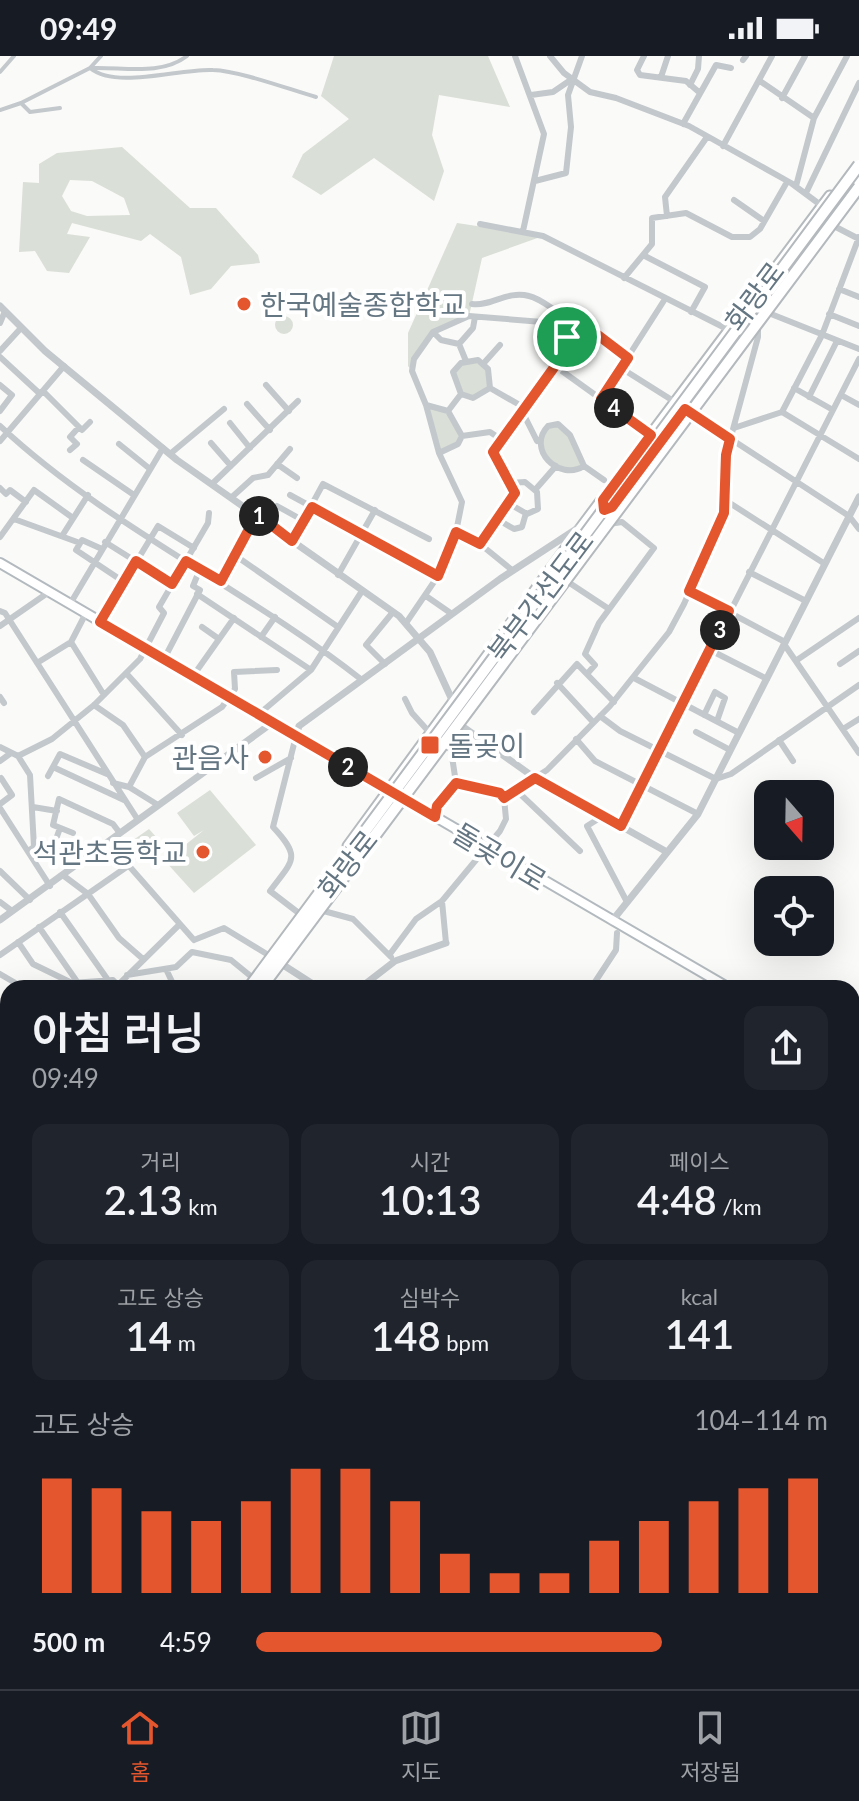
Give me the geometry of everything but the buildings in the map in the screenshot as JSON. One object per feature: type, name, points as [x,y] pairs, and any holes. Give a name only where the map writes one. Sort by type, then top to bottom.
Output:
[{"type":"highway","name":"북부간선도로","points":[[255,980],[859,165]]},
{"type":"highway","name":"북부간선도로","points":[[267,980],[859,187]]},
{"type":"main road","name":"화랑로","points":[[273,958],[300,914],[404,768],[859,159]]},
{"type":"main road","name":"화랑로","points":[[256,980],[397,797],[758,309],[859,178]]},
{"type":"main road","points":[[806,228],[812,238]]},
{"type":"main road","points":[[603,500],[604,510],[612,507]]},
{"type":"main road","points":[[586,521],[599,516],[599,525]]},
{"type":"main road","name":"돌곶이로","points":[[0,563],[715,980]]},
{"type":"main road","points":[[404,768],[407,774],[414,774]]},
{"type":"street","points":[[0,72],[14,56]]},
{"type":"street","points":[[0,110],[21,103],[90,68],[101,56]]},
{"type":"street","points":[[90,68],[153,69],[176,64],[187,56]]},
{"type":"street","points":[[515,56],[544,134],[523,231]]},
{"type":"street","points":[[550,56],[590,92],[616,98],[683,124],[796,186],[822,206]]},
{"type":"street","points":[[535,181],[566,173],[571,127],[568,95],[582,56]]},
{"type":"street","points":[[644,56],[637,70],[640,75],[690,85],[700,93]]},
{"type":"street","points":[[661,77],[668,56]]},
{"type":"street","points":[[690,85],[698,69],[699,56]]},
{"type":"street","points":[[723,146],[772,56]]},
{"type":"street","points":[[782,98],[805,56]]},
{"type":"street","points":[[796,186],[814,118],[847,56]]},
{"type":"street","points":[[683,124],[716,65],[731,68]]},
{"type":"street","points":[[90,68],[100,76],[172,76],[213,70],[316,97]]},
{"type":"street","points":[[531,95],[553,92],[572,79]]},
{"type":"street","points":[[760,81],[814,118]]},
{"type":"street","points":[[806,193],[859,83]]},
{"type":"street","points":[[21,103],[30,112],[60,108]]},
{"type":"street","points":[[667,216],[665,197],[707,137]]},
{"type":"street","points":[[624,278],[652,244],[652,218],[686,213],[732,237],[750,237],[764,221],[787,182]]},
{"type":"street","points":[[734,200],[764,221]]},
{"type":"street","points":[[734,428],[782,412],[822,335],[859,238],[827,222]]},
{"type":"street","points":[[480,224],[543,236],[729,330]]},
{"type":"street","points":[[643,255],[705,287],[691,312]]},
{"type":"street","points":[[839,289],[859,297]]},
{"type":"street","points":[[472,304],[506,294],[531,296],[562,318],[582,323],[628,358]]},
{"type":"street","points":[[601,399],[665,299]]},
{"type":"street","points":[[0,323],[2,308]]},
{"type":"street","points":[[2,308],[64,366],[167,451],[406,623],[421,638],[453,702]]},
{"type":"street","points":[[758,309],[859,349]]},
{"type":"street","name":"화랑로","points":[[504,798],[535,778],[614,702],[669,632],[724,513],[726,455],[758,337],[758,309]]},
{"type":"street","points":[[829,314],[859,326]]},
{"type":"street","points":[[459,344],[473,328],[475,317]]},
{"type":"street","points":[[406,623],[438,576],[456,532],[462,502],[439,453],[426,405],[412,371],[414,359],[433,332],[475,317],[555,323],[567,337],[568,353],[555,366],[493,452],[515,493],[480,544]]},
{"type":"street","points":[[567,337],[582,323]]},
{"type":"street","points":[[21,328],[0,354],[82,430],[90,422]]},
{"type":"street","points":[[433,332],[441,340],[459,344]]},
{"type":"street","points":[[809,397],[837,341]]},
{"type":"street","points":[[459,344],[466,361]]},
{"type":"street","points":[[483,364],[500,345]]},
{"type":"street","points":[[621,826],[859,359]]},
{"type":"street","points":[[478,360],[483,364],[492,378],[490,388],[473,398],[461,394],[454,382],[453,372],[466,361],[478,360]]},
{"type":"street","points":[[0,441],[64,366]]},
{"type":"street","points":[[555,366],[651,435]]},
{"type":"street","points":[[621,368],[675,402]]},
{"type":"street","points":[[0,385],[12,395],[0,411]]},
{"type":"street","points":[[266,385],[289,411]]},
{"type":"street","points":[[490,388],[524,410],[545,457],[556,466],[575,471],[584,466]]},
{"type":"street","points":[[794,388],[833,410]]},
{"type":"street","points":[[448,411],[461,394]]},
{"type":"street","points":[[841,395],[859,405]]},
{"type":"street","points":[[212,484],[298,401]]},
{"type":"street","points":[[247,404],[270,430]]},
{"type":"street","points":[[426,405],[448,411],[462,436]]},
{"type":"street","points":[[70,604],[150,469],[167,451],[224,409]]},
{"type":"street","points":[[685,409],[849,516],[859,529]]},
{"type":"street","points":[[782,412],[859,459]]},
{"type":"street","points":[[230,423],[250,448]]},
{"type":"street","points":[[539,444],[540,434],[548,426],[558,424],[570,435],[584,466],[604,480]]},
{"type":"street","points":[[0,426],[120,518],[275,617],[362,680]]},
{"type":"street","points":[[70,450],[77,444],[70,437],[79,427]]},
{"type":"street","points":[[462,436],[490,432],[502,440]]},
{"type":"street","points":[[439,453],[458,444],[462,436]]},
{"type":"street","points":[[211,443],[231,466]]},
{"type":"street","points":[[119,444],[150,469]]},
{"type":"street","points":[[232,497],[253,478],[268,475],[290,449]]},
{"type":"street","points":[[83,460],[134,495]]},
{"type":"street","points":[[277,464],[297,478]]},
{"type":"street","points":[[535,490],[556,466]]},
{"type":"street","points":[[508,503],[526,513],[538,509],[535,490],[525,482],[510,483]]},
{"type":"street","points":[[292,541],[323,484],[429,539]]},
{"type":"street","points":[[0,488],[6,494],[10,490],[26,502]]},
{"type":"street","points":[[0,537],[34,490],[73,518]]},
{"type":"street","points":[[62,536],[88,495]]},
{"type":"street","points":[[290,495],[438,576]]},
{"type":"street","points":[[612,921],[698,814],[859,497]]},
{"type":"street","points":[[725,500],[825,564]]},
{"type":"street","points":[[277,506],[304,521]]},
{"type":"street","points":[[338,575],[375,510]]},
{"type":"street","points":[[0,761],[52,739],[94,705],[126,673],[146,648],[164,613],[159,607],[208,523],[209,513]]},
{"type":"street","points":[[497,519],[514,529],[522,527],[526,513]]},
{"type":"street","points":[[221,581],[257,514]]},
{"type":"street","points":[[14,519],[80,543]]},
{"type":"street","points":[[300,914],[270,891],[288,867],[293,854],[292,847],[273,827],[299,726],[512,570],[586,521]]},
{"type":"street","points":[[587,674],[595,665],[585,654],[609,609],[654,548],[622,522],[599,525]]},
{"type":"street","points":[[100,622],[158,526],[194,548]]},
{"type":"street","points":[[456,532],[480,544],[512,570]]},
{"type":"street","points":[[124,582],[77,554],[82,540],[136,561],[172,584]]},
{"type":"street","points":[[236,556],[338,627]]},
{"type":"street","points":[[164,659],[200,590],[193,583],[200,569]]},
{"type":"street","points":[[749,572],[806,601]]},
{"type":"street","points":[[561,576],[609,609]]},
{"type":"street","points":[[259,714],[311,670],[362,591]]},
{"type":"street","points":[[689,591],[785,643],[859,753]]},
{"type":"street","points":[[0,626],[49,592]]},
{"type":"street","points":[[197,594],[311,670]]},
{"type":"street","points":[[426,596],[452,614]]},
{"type":"street","points":[[0,611],[9,620],[138,820]]},
{"type":"street","points":[[385,664],[366,645],[393,612]]},
{"type":"street","points":[[37,663],[71,642],[86,613]]},
{"type":"street","points":[[261,637],[275,617]]},
{"type":"street","points":[[193,676],[234,618]]},
{"type":"street","points":[[797,660],[859,618]]},
{"type":"street","points":[[202,627],[219,639]]},
{"type":"street","points":[[71,642],[104,695]]},
{"type":"street","points":[[710,650],[767,679]]},
{"type":"street","points":[[840,664],[859,651]]},
{"type":"street","points":[[534,712],[577,664],[614,702]]},
{"type":"street","points":[[129,787],[145,757],[182,735],[231,698],[235,689],[234,672],[277,670]]},
{"type":"street","points":[[126,673],[182,735]]},
{"type":"street","points":[[634,678],[739,733]]},
{"type":"street","points":[[557,683],[593,722]]},
{"type":"street","points":[[600,716],[659,752],[716,779],[731,774],[859,685]]},
{"type":"street","points":[[704,715],[715,692],[725,698],[717,721]]},
{"type":"street","points":[[405,699],[412,713],[430,733]]},
{"type":"street","points":[[94,705],[123,725],[145,757]]},
{"type":"street","points":[[843,729],[859,719]]},
{"type":"street","points":[[454,720],[535,778],[667,852]]},
{"type":"street","points":[[0,920],[272,723]]},
{"type":"street","points":[[696,732],[730,750]]},
{"type":"street","points":[[576,739],[595,761],[698,814]]},
{"type":"street","points":[[435,817],[437,806],[456,783],[451,750],[439,740]]},
{"type":"street","points":[[779,740],[793,761]]},
{"type":"street","points":[[0,747],[14,754],[33,783],[31,849]]},
{"type":"street","points":[[48,776],[60,754],[107,774]]},
{"type":"street","points":[[256,778],[291,758]]},
{"type":"street","points":[[53,767],[124,800]]},
{"type":"street","points":[[1,778],[12,795],[0,806],[31,849],[50,886]]},
{"type":"street","points":[[113,783],[129,787],[158,805]]},
{"type":"street","points":[[369,980],[392,958],[416,919],[442,901],[506,819],[504,798],[500,793],[456,783]]},
{"type":"street","points":[[516,790],[580,851]]},
{"type":"street","points":[[73,833],[53,825],[59,799],[113,824],[119,832]]},
{"type":"street","points":[[33,807],[57,811]]},
{"type":"street","points":[[603,816],[587,826],[627,902]]},
{"type":"street","points":[[31,849],[49,859],[60,828]]},
{"type":"street","points":[[108,842],[194,940]]},
{"type":"street","points":[[0,955],[128,866]]},
{"type":"street","points":[[0,871],[30,900]]},
{"type":"street","points":[[64,876],[88,894],[119,938],[143,959]]},
{"type":"street","points":[[392,958],[446,943],[442,901]]},
{"type":"street","points":[[0,902],[12,911]]},
{"type":"street","points":[[313,908],[346,914],[392,958]]},
{"type":"street","points":[[60,912],[108,980]]},
{"type":"street","points":[[122,980],[180,924]]},
{"type":"street","points":[[39,927],[76,980]]},
{"type":"street","points":[[194,940],[224,928],[307,980]]},
{"type":"street","points":[[596,980],[616,950],[617,933]]},
{"type":"street","points":[[127,975],[176,967],[192,952],[194,940]]},
{"type":"street","points":[[18,942],[33,964],[71,980]]},
{"type":"street","points":[[192,952],[231,960],[246,980]]},
{"type":"street","points":[[166,969],[171,980]]},
{"type":"shaded area","points":[[334,56],[488,56],[510,107],[439,95],[432,135],[444,171],[434,201],[374,158],[321,195],[292,177],[303,154],[349,119],[321,96]]},
{"type":"shaded area","points":[[122,147],[190,208],[216,208],[258,255],[260,263],[231,266],[211,289],[190,295],[181,257],[150,234],[141,241],[72,223],[67,234],[90,237],[69,273],[47,271],[35,251],[19,252],[23,182],[39,183],[39,164],[57,153]],"holes":[[[70,180],[92,181],[124,198],[130,215],[87,216],[71,211],[62,196]]]},
{"type":"shaded area","points":[[457,223],[543,236],[482,258],[469,316],[432,336],[419,351],[412,371],[408,366],[408,333]]},
{"type":"shaded area","points":[[284,316],[293,325],[284,334],[275,325]]},
{"type":"shaded area","points":[[470,359],[488,369],[490,388],[473,398],[461,394],[453,372]]},
{"type":"shaded area","points":[[426,405],[448,411],[462,436],[458,444],[439,453]]},
{"type":"shaded area","points":[[558,424],[572,439],[582,468],[560,466],[542,448],[539,440],[545,428]]},
{"type":"shaded area","points":[[210,790],[256,845],[194,893],[165,861],[204,830],[194,836],[177,813]]},
{"type":"shaded area","points":[[149,829],[157,838],[140,856],[129,843]]},
{"type":"place","name":"한국예술종합학교","points":[[244,304]]},
{"type":"place","name":"돌곶이","points":[[430,745]]},
{"type":"place","name":"관음사","points":[[265,757]]},
{"type":"place","name":"석관초등학교","points":[[203,852]]},
{"type":"route","points":[[582,323],[628,358],[601,399],[651,435],[603,500],[604,510],[612,507],[685,409],[730,439],[726,455],[724,513],[689,591],[729,611],[621,826],[535,778],[504,798],[500,793],[456,783],[437,806],[435,817],[100,622],[136,561],[172,584],[186,561],[221,581],[257,514],[292,541],[312,507],[438,576],[456,532],[480,544],[515,493],[493,452],[555,366],[568,353],[567,337],[582,323]]}]
